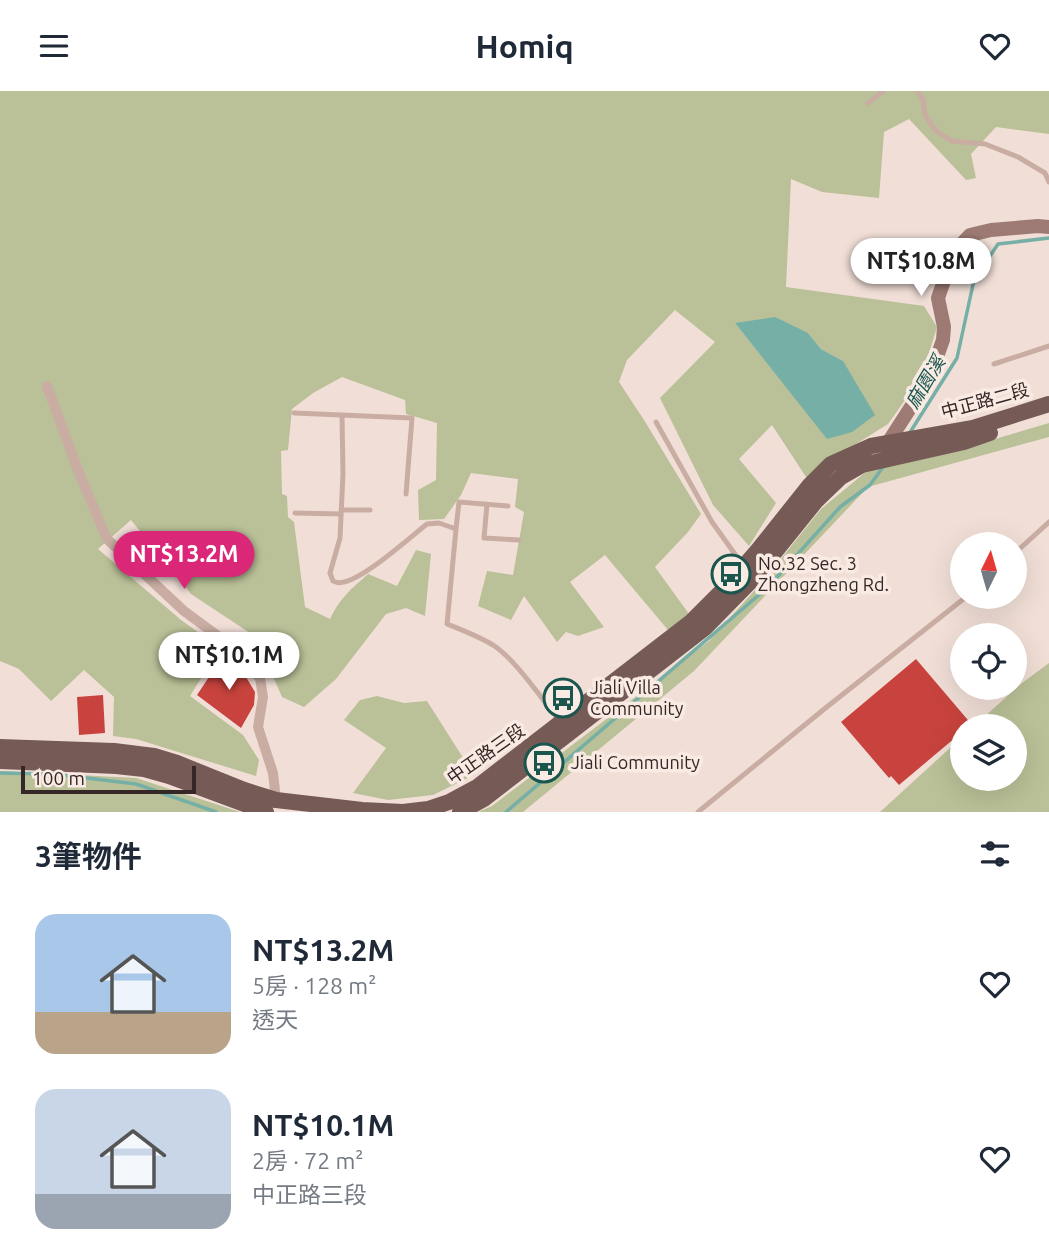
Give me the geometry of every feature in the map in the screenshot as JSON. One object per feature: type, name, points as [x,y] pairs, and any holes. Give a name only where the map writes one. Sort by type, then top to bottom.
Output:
[{"type":"main road","name":"中正路二段","points":[[891,449],[973,428],[1049,404]]},
{"type":"main road","name":"中正路二段","points":[[891,449],[964,442],[1049,415]]},
{"type":"main road","name":"中正路三段","points":[[0,761],[144,769],[272,808],[403,812],[428,809],[449,802],[477,787],[692,621],[743,567],[809,486],[831,464],[871,446],[891,449]]},
{"type":"main road","name":"中正路三段","points":[[460,812],[484,799],[705,628],[754,578],[816,501],[841,477],[891,449]]},
{"type":"main road","name":"中正路三段","points":[[0,747],[114,751],[154,756],[244,790],[272,808]]},
{"type":"street","points":[[891,449],[929,379],[943,340],[944,327],[938,298],[954,252],[970,235],[991,230],[1049,227]]},
{"type":"street","points":[[47,386],[107,539],[184,611],[218,636],[260,678],[263,697],[258,727],[273,773],[272,808]]},
{"type":"lane","points":[[868,103],[883,91]]},
{"type":"lane","points":[[917,91],[923,99],[925,115],[936,131],[953,141],[985,144],[1018,157],[1045,173],[1049,182]]},
{"type":"lane","points":[[994,364],[1049,346]]},
{"type":"lane","points":[[294,413],[412,418],[406,494]]},
{"type":"lane","points":[[342,416],[340,538],[330,573],[333,581],[347,582],[365,572],[427,524],[439,523],[456,529]]},
{"type":"lane","points":[[656,422],[712,523],[743,567]]},
{"type":"lane","points":[[508,506],[459,502],[446,625],[470,633],[495,646],[526,678],[561,723]]},
{"type":"lane","points":[[487,504],[484,538],[519,540]]},
{"type":"lane","points":[[295,513],[370,510]]},
{"type":"lane","points":[[1027,542],[1049,522]]},
{"type":"lane","points":[[698,812],[951,609]]},
{"type":"green space","points":[[0,91],[1049,91],[1049,134],[996,127],[971,154],[976,178],[966,180],[909,119],[884,132],[879,198],[822,192],[791,179],[786,287],[924,306],[937,327],[922,376],[888,424],[829,461],[808,480],[772,425],[739,459],[776,503],[749,546],[713,505],[660,398],[715,342],[675,310],[627,360],[619,382],[701,514],[655,567],[689,614],[668,630],[605,555],[570,582],[604,627],[578,636],[566,632],[557,642],[524,596],[511,620],[478,606],[487,571],[513,575],[524,512],[515,507],[518,479],[471,473],[461,495],[444,519],[419,520],[418,490],[436,480],[437,423],[406,414],[405,400],[342,377],[313,393],[292,409],[288,450],[281,451],[282,494],[287,496],[288,517],[294,522],[305,607],[330,619],[351,589],[368,574],[397,586],[416,550],[431,554],[425,616],[406,608],[386,614],[336,679],[304,707],[282,697],[256,637],[191,594],[131,520],[98,549],[181,620],[220,648],[190,696],[243,735],[259,760],[256,776],[136,739],[113,736],[114,697],[84,670],[51,701],[19,669],[0,661]],"holes":[[[735,323],[808,333],[821,349],[843,361],[828,439]]]},
{"type":"green space","points":[[1049,423],[1049,437],[868,487],[694,671],[523,812],[478,812],[492,806],[709,641],[763,581],[821,509],[867,471],[968,447]]},
{"type":"green space","points":[[1049,663],[1049,812],[880,812],[950,748],[950,791],[1027,791],[1027,714],[987,714],[1003,700],[1027,700],[1027,679]]},
{"type":"green space","points":[[377,696],[404,703],[427,701],[474,775],[433,795],[388,800],[353,793],[386,748],[344,720],[360,700]]},
{"type":"green space","points":[[0,771],[136,778],[240,812],[0,812]]},
{"type":"water","points":[[775,317],[808,333],[821,349],[843,361],[875,415],[852,432],[827,439],[735,323]]},
{"type":"building","points":[[225,653],[247,676],[255,692],[254,705],[241,728],[197,695]]},
{"type":"building","points":[[916,659],[963,714],[950,714],[950,742],[899,785],[891,776],[889,778],[841,722]]},
{"type":"building","points":[[103,695],[105,733],[79,735],[77,697]]},
{"type":"waterway","name":"麻園溪","points":[[909,434],[957,358],[974,280],[998,244],[1049,238]]},
{"type":"waterway","points":[[506,812],[768,587],[840,507],[870,485],[883,467]]},
{"type":"waterway","points":[[0,773],[53,774],[136,784],[216,812]]},
{"type":"place","name":"No.32 Sec. 3 Zhongzheng Rd.","points":[[731,574]]},
{"type":"place","name":"Jiali Villa Community","points":[[563,698]]},
{"type":"place","name":"Jiali Community","points":[[544,763]]}]
